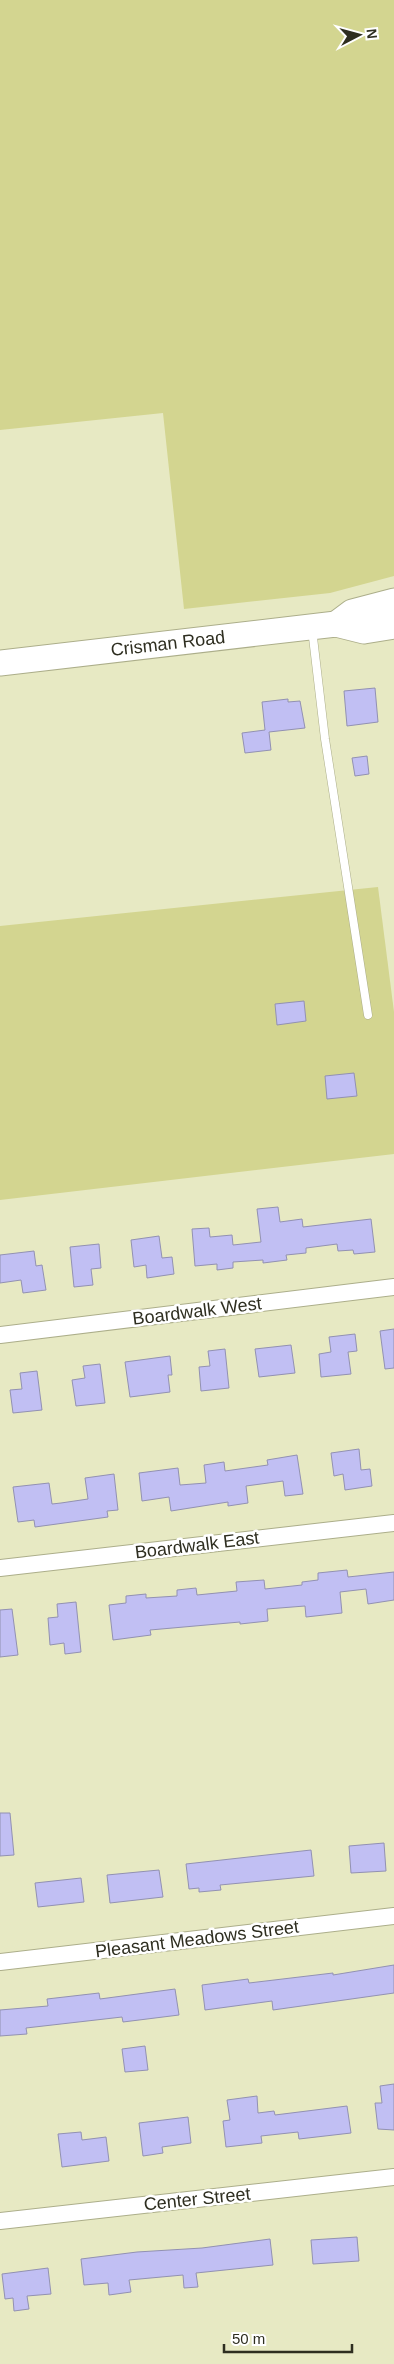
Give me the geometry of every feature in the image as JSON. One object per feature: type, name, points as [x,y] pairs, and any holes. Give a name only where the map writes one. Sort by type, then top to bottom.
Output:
[{"type":"main road","name":"Crisman Road","points":[[324,626],[352,612],[394,601]]},
{"type":"main road","name":"Crisman Road","points":[[0,663],[324,626],[364,631],[394,626]]},
{"type":"street","name":"Boardwalk West","points":[[0,1335],[394,1288]]},
{"type":"street","name":"Boardwalk East","points":[[0,1568],[394,1523]]},
{"type":"street","name":"Pleasant Meadows Street","points":[[0,1962],[394,1916]]},
{"type":"street","name":"Center Street","points":[[0,2221],[394,2176]]},
{"type":"lane","points":[[324,626],[325,739],[362,964],[368,1014]]},
{"type":"green space","points":[[0,0],[394,0],[394,576],[330,593],[184,609],[163,413],[0,430]]},
{"type":"green space","points":[[378,887],[394,1012],[394,1154],[0,1200],[0,926]]},
{"type":"building","points":[[375,688],[378,722],[347,726],[344,691]]},
{"type":"building","points":[[288,699],[288,702],[300,701],[305,728],[269,732],[271,750],[245,753],[242,733],[265,730],[262,702]]},
{"type":"building","points":[[367,756],[369,774],[355,776],[352,758]]},
{"type":"building","points":[[304,1001],[306,1021],[277,1025],[275,1004]]},
{"type":"building","points":[[354,1073],[357,1096],[327,1099],[325,1076]]},
{"type":"building","points":[[278,1207],[280,1222],[302,1219],[303,1227],[371,1219],[375,1252],[354,1254],[353,1250],[338,1251],[337,1244],[306,1248],[306,1253],[286,1255],[287,1260],[263,1263],[263,1260],[233,1262],[233,1268],[217,1270],[217,1264],[195,1266],[192,1229],[209,1228],[210,1237],[232,1235],[233,1245],[261,1242],[257,1209]]},
{"type":"building","points":[[159,1236],[162,1258],[172,1257],[174,1274],[147,1278],[146,1265],[134,1267],[131,1240]]},
{"type":"building","points":[[99,1244],[101,1268],[91,1269],[93,1285],[74,1287],[70,1247]]},
{"type":"building","points":[[34,1251],[36,1266],[42,1265],[46,1290],[23,1293],[21,1280],[0,1283],[0,1255]]},
{"type":"building","points":[[394,1329],[394,1368],[385,1369],[380,1331]]},
{"type":"building","points":[[355,1334],[357,1351],[348,1352],[351,1374],[321,1377],[319,1354],[331,1352],[329,1337]]},
{"type":"building","points":[[291,1345],[295,1373],[259,1377],[255,1349]]},
{"type":"building","points":[[225,1349],[229,1388],[201,1391],[199,1367],[210,1366],[208,1351]]},
{"type":"building","points":[[170,1356],[172,1375],[168,1375],[170,1392],[130,1397],[125,1362]]},
{"type":"building","points":[[100,1364],[105,1403],[76,1406],[72,1380],[85,1378],[83,1366]]},
{"type":"building","points":[[37,1371],[42,1410],[13,1413],[10,1390],[22,1389],[20,1373]]},
{"type":"building","points":[[359,1449],[361,1470],[370,1469],[372,1486],[345,1490],[343,1474],[334,1476],[331,1453]]},
{"type":"building","points":[[297,1455],[303,1494],[285,1496],[283,1481],[246,1486],[248,1503],[228,1506],[228,1502],[171,1511],[169,1497],[142,1501],[139,1473],[178,1468],[180,1485],[206,1483],[204,1465],[224,1462],[225,1471],[268,1465],[267,1460]]},
{"type":"building","points":[[114,1474],[118,1510],[107,1511],[108,1517],[35,1527],[34,1520],[18,1522],[13,1487],[49,1483],[52,1504],[61,1503],[88,1499],[85,1478]]},
{"type":"building","points":[[347,1570],[348,1577],[394,1572],[394,1600],[368,1604],[366,1589],[340,1592],[342,1613],[306,1617],[305,1606],[267,1609],[268,1621],[150,1630],[151,1635],[113,1640],[109,1605],[126,1603],[126,1596],[146,1594],[146,1598],[177,1596],[177,1590],[196,1588],[197,1595],[237,1591],[236,1582],[264,1580],[265,1589],[302,1585],[302,1582],[318,1580],[318,1573]]},
{"type":"building","points":[[76,1602],[81,1652],[65,1654],[64,1643],[50,1645],[48,1618],[58,1617],[57,1604]]},
{"type":"building","points":[[12,1609],[18,1655],[0,1657],[0,1610]]},
{"type":"building","points":[[0,1813],[10,1813],[14,1855],[0,1856]]},
{"type":"building","points":[[384,1843],[386,1871],[351,1873],[349,1846]]},
{"type":"building","points":[[311,1850],[314,1876],[220,1885],[221,1890],[199,1892],[199,1888],[189,1889],[186,1864]]},
{"type":"building","points":[[159,1870],[163,1897],[110,1903],[107,1875]]},
{"type":"building","points":[[81,1878],[84,1902],[38,1907],[35,1883]]},
{"type":"building","points":[[394,1965],[394,1993],[273,2010],[272,2001],[205,2010],[202,1985],[248,1979],[249,1983],[333,1973],[333,1975]]},
{"type":"building","points":[[175,1989],[179,2015],[123,2022],[122,2017],[26,2028],[27,2034],[0,2036],[0,2010],[48,2006],[47,1999],[99,1993],[100,1999]]},
{"type":"building","points":[[145,2046],[148,2070],[125,2072],[122,2049]]},
{"type":"building","points":[[394,2084],[394,2130],[378,2129],[375,2103],[382,2103],[380,2086]]},
{"type":"building","points":[[257,2096],[258,2113],[274,2111],[275,2115],[347,2106],[351,2133],[299,2139],[298,2132],[261,2136],[262,2143],[226,2147],[223,2121],[230,2120],[227,2100]]},
{"type":"building","points":[[188,2117],[191,2143],[162,2147],[163,2153],[143,2156],[139,2123]]},
{"type":"building","points":[[81,2132],[82,2140],[106,2137],[109,2161],[62,2167],[58,2134]]},
{"type":"building","points":[[357,2237],[359,2261],[313,2264],[311,2240]]},
{"type":"building","points":[[270,2239],[273,2265],[196,2273],[198,2287],[184,2288],[183,2275],[129,2280],[131,2292],[109,2295],[108,2283],[84,2285],[81,2259],[137,2252],[202,2248]]},
{"type":"building","points":[[48,2268],[51,2294],[27,2296],[29,2309],[14,2311],[13,2298],[5,2299],[2,2274]]}]
